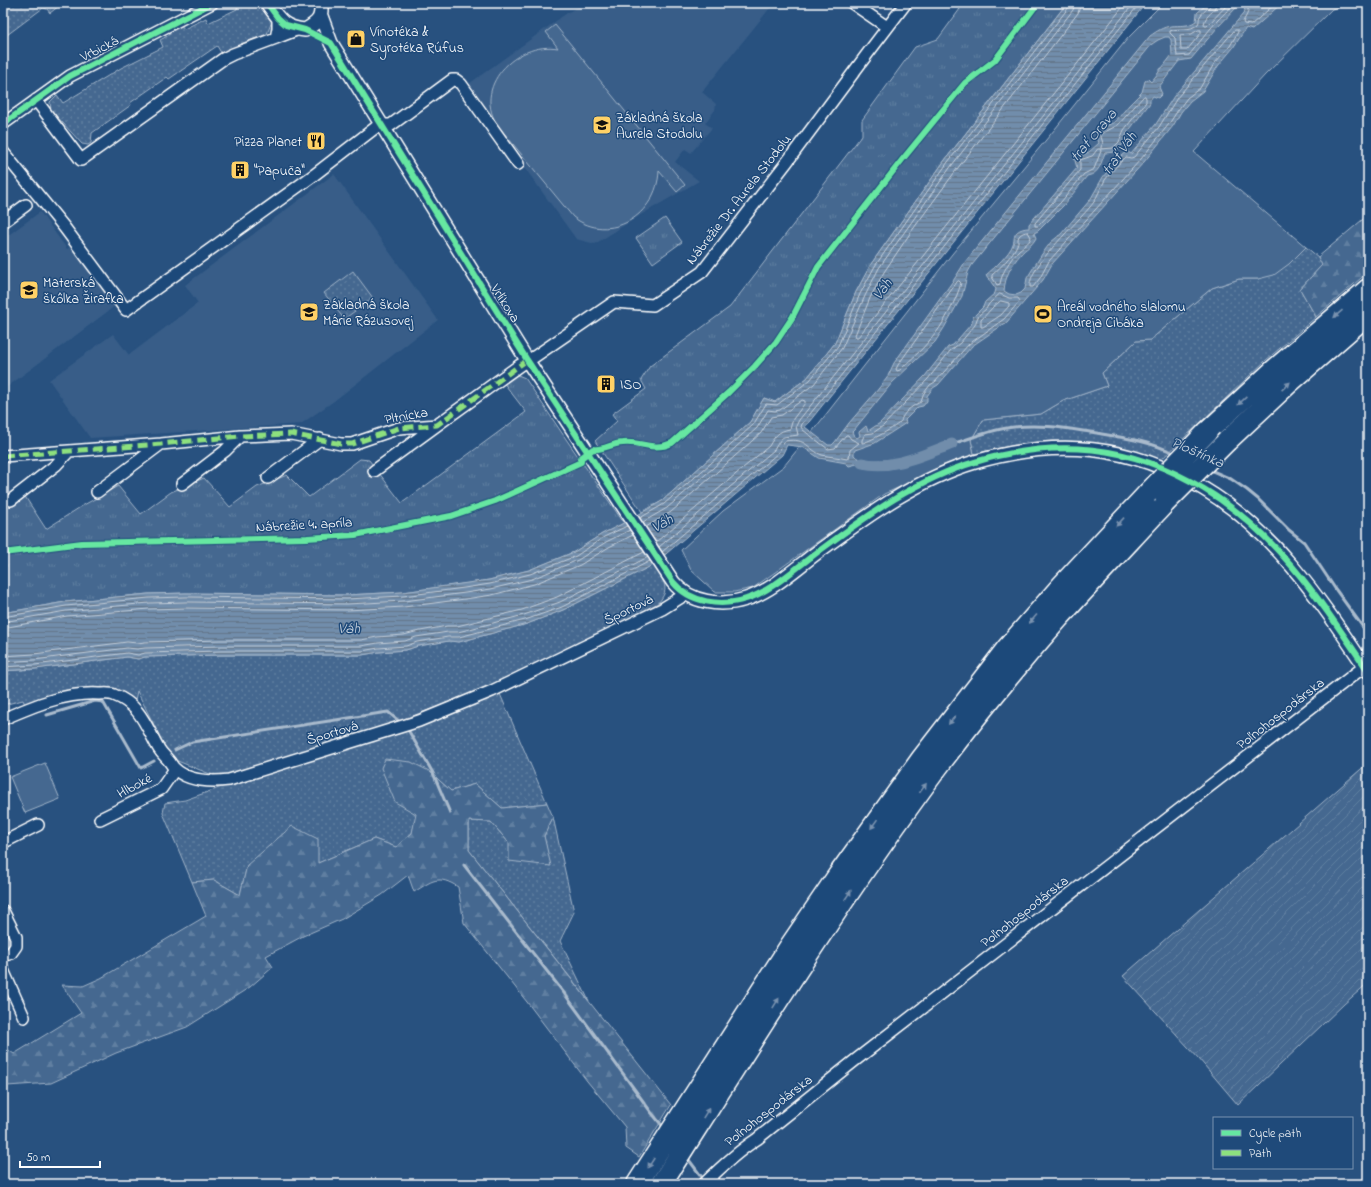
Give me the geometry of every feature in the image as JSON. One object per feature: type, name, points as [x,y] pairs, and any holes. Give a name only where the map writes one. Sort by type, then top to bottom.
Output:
[{"type":"highway","points":[[637,1184],[794,939],[843,868],[918,763],[1007,648],[1062,585],[1207,432],[1368,289]]},
{"type":"highway","points":[[661,1184],[850,890],[938,768],[1015,669],[1058,619],[1165,503],[1227,441],[1289,383],[1368,314]]},
{"type":"street","name":"Vrbická","points":[[3,124],[70,76],[212,3]]},
{"type":"street","points":[[267,3],[278,18],[286,25],[302,29],[331,43]]},
{"type":"street","points":[[36,100],[82,160],[223,59],[314,25],[321,16],[321,3]]},
{"type":"street","points":[[852,3],[887,27]]},
{"type":"street","name":"Nábrežie Dr. Aurela Stodolu","points":[[527,360],[534,357],[614,302],[653,305],[702,272],[787,162],[906,3]]},
{"type":"street","name":"Vrlíkova","points":[[321,16],[331,43],[527,360],[667,572],[678,587],[686,594]]},
{"type":"street","points":[[276,38],[278,18]]},
{"type":"street","points":[[3,152],[64,227],[126,310],[314,175],[375,128],[381,125],[391,125],[452,80],[456,80],[461,84],[518,164]]},
{"type":"street","points":[[3,222],[26,205]]},
{"type":"street","name":"Pltnícka","points":[[3,456],[161,444],[240,436],[291,434],[341,444],[352,444],[399,428],[437,425],[527,360]]},
{"type":"street","points":[[374,471],[437,425]]},
{"type":"street","points":[[182,484],[225,451],[240,436]]},
{"type":"street","points":[[268,478],[320,439]]},
{"type":"street","points":[[97,492],[161,444]]},
{"type":"street","points":[[686,594],[698,599],[714,602],[728,603],[748,599],[771,586],[891,501],[934,478],[973,462],[1024,450],[1043,448],[1092,448],[1135,458],[1180,475],[1211,493],[1242,516],[1264,536],[1296,570],[1366,668]]},
{"type":"street","points":[[11,500],[56,465],[69,451]]},
{"type":"street","name":"Športová","points":[[3,719],[56,699],[73,695],[86,693],[113,694],[126,701],[144,718],[160,751],[175,769],[186,776],[195,779],[216,782],[229,780],[419,721],[498,689],[662,610],[686,594]]},
{"type":"street","name":"Poľnohospodárska","points":[[704,1184],[725,1162],[757,1139],[853,1062],[1366,668]]},
{"type":"street","name":"Hlboké","points":[[100,819],[161,789],[175,769]]},
{"type":"street","points":[[3,840],[4,842],[38,825]]},
{"type":"street","points":[[3,911],[16,937],[16,946],[11,953],[3,956]]},
{"type":"street","points":[[3,970],[24,1017]]},
{"type":"shaded area","name":"Základná škola Aurela Stodolu","points":[[585,3],[774,3],[702,92],[716,104],[715,110],[705,123],[712,128],[691,153],[685,149],[675,162],[699,181],[595,244],[576,239],[466,86],[567,13]]},
{"type":"shaded area","name":"Základná škola Márie Rázusovej","points":[[334,174],[438,320],[334,401],[301,424],[90,438],[49,380],[113,334],[129,355],[198,303],[185,285]]},
{"type":"shaded area","points":[[40,212],[67,249],[71,247],[115,306],[3,390],[3,239]]},
{"type":"green space","points":[[3,3],[60,3],[59,6],[50,13],[47,9],[43,8],[3,38]]},
{"type":"green space","points":[[238,3],[260,3],[272,21],[267,34],[243,43],[223,56],[217,46],[169,79],[167,77],[130,103],[131,105],[92,133],[91,143],[88,145],[82,144],[51,110],[50,102],[57,95],[63,103],[121,68],[163,47],[160,40],[169,35],[170,31],[181,25],[184,29],[206,18],[208,23],[237,9]]},
{"type":"green space","points":[[952,3],[1067,3],[945,160],[871,264],[856,292],[835,343],[807,378],[775,402],[764,398],[750,422],[662,501],[642,512],[595,441],[617,421],[612,414],[646,389],[641,380],[650,366],[730,307],[862,135],[862,120],[915,47],[938,39],[960,9]]},
{"type":"green space","name":"Areál vodného slalomu Ondreja Cibáka","points":[[1163,3],[1354,3],[1332,9],[1265,75],[1194,152],[1306,247],[1289,264],[1274,275],[1258,279],[1239,279],[1212,288],[1150,340],[1136,341],[1102,373],[1107,386],[1063,401],[1041,414],[983,420],[971,440],[974,454],[884,494],[753,588],[734,592],[715,592],[691,570],[681,550],[723,511],[784,466],[952,254],[1128,38]]},
{"type":"green space","points":[[555,25],[685,185],[677,192],[659,171],[656,187],[650,201],[641,212],[629,221],[616,226],[602,228],[587,225],[573,217],[499,127],[491,112],[490,97],[494,83],[502,70],[513,60],[527,52],[542,48],[558,48],[546,32]]},
{"type":"green space","points":[[1368,215],[1368,272],[1316,317],[1300,289],[1322,265],[1318,257]]},
{"type":"green space","points":[[665,218],[682,242],[653,263],[636,238]]},
{"type":"green space","points":[[1306,247],[1318,257],[1322,265],[1300,289],[1316,317],[1265,361],[1161,460],[1108,445],[1071,441],[1034,442],[974,454],[971,440],[983,420],[1041,414],[1063,401],[1107,386],[1102,373],[1136,341],[1150,340],[1212,288],[1239,279],[1258,279],[1289,264]]},
{"type":"green space","points":[[353,271],[373,298],[344,319],[324,293]]},
{"type":"green space","points":[[518,375],[525,378],[624,523],[602,534],[574,552],[529,570],[489,580],[403,592],[346,595],[148,594],[65,602],[3,613],[3,509],[24,495],[46,529],[82,506],[118,486],[141,514],[171,492],[204,478],[230,507],[257,487],[287,475],[309,497],[360,459],[369,460],[402,503],[526,412],[503,382]]},
{"type":"green space","points":[[653,565],[662,579],[665,588],[662,598],[658,603],[591,639],[494,686],[388,725],[233,775],[215,776],[175,760],[166,749],[137,691],[133,710],[109,698],[89,696],[28,711],[23,700],[3,705],[3,671],[35,669],[127,657],[138,659],[145,657],[221,655],[362,655],[406,650],[418,646],[449,641],[459,642],[527,624],[563,610]]},
{"type":"green space","points":[[500,694],[547,803],[502,808],[475,784],[451,791],[429,771],[412,833],[396,847],[374,839],[318,863],[247,865],[240,895],[214,880],[192,882],[163,813],[165,803],[185,800],[440,718]]},
{"type":"green space","points":[[385,759],[411,762],[429,771],[451,791],[475,784],[502,808],[547,803],[553,817],[544,836],[551,866],[509,861],[509,843],[491,822],[469,821],[469,850],[671,1105],[639,1157],[626,1148],[625,1127],[587,1081],[464,923],[458,887],[445,881],[435,880],[414,892],[408,875],[382,895],[342,919],[303,936],[266,956],[273,967],[250,987],[187,1027],[116,1053],[51,1083],[7,1086],[3,1082],[3,1046],[14,1054],[81,1013],[62,985],[83,986],[101,978],[206,916],[192,882],[214,880],[240,895],[247,865],[292,826],[318,839],[318,863],[374,839],[396,847],[412,833],[416,814],[395,802],[381,768]]},
{"type":"green space","points":[[45,763],[60,799],[25,813],[10,777]]},
{"type":"green space","points":[[1368,763],[1368,983],[1238,1105],[1199,1059],[1123,976]]},
{"type":"green space","points":[[553,817],[574,912],[560,941],[589,1001],[469,850],[469,821],[491,822],[509,843],[550,866],[544,836]]},
{"type":"water","name":"Váh","points":[[1067,3],[1146,3],[805,427],[828,445],[832,445],[835,442],[887,378],[894,363],[965,262],[1150,36],[1165,27],[1193,23],[1196,21],[1197,13],[1208,3],[1282,3],[1252,30],[1246,28],[1233,48],[1218,66],[1203,91],[1190,101],[1181,112],[1173,126],[1144,162],[1052,264],[1043,280],[1007,322],[972,346],[938,385],[933,388],[927,396],[927,401],[923,406],[918,407],[905,420],[906,423],[875,443],[855,450],[854,455],[859,459],[870,461],[880,460],[874,468],[864,468],[857,464],[849,466],[846,463],[819,458],[803,447],[787,445],[782,455],[653,565],[563,610],[527,624],[459,642],[449,641],[418,646],[406,650],[362,655],[221,655],[145,657],[138,659],[127,657],[35,669],[3,671],[3,613],[65,602],[148,594],[346,595],[403,592],[489,580],[529,570],[574,552],[602,534],[662,501],[750,422],[764,398],[775,402],[807,378],[835,343],[856,292],[871,264],[945,160]],"holes":[[[1241,6],[1244,7],[1245,11],[1243,14],[1174,96],[1156,124],[1131,154],[1127,151],[1116,160],[1103,177],[1090,200],[1061,234],[1051,242],[1027,278],[1025,289],[1016,295],[1009,294],[1004,291],[1011,267],[1017,258],[1034,241],[1036,238],[1034,233],[1038,231],[1064,205],[1087,176],[1095,173],[1101,164],[1105,153],[1115,152],[1123,144],[1127,133],[1150,103],[1153,96],[1158,98],[1162,94],[1159,87],[1179,61],[1191,59],[1217,28],[1236,8]],[[1165,37],[1169,37],[1171,40],[1172,55],[1162,68],[1159,69],[1159,72],[1151,82],[1148,79],[1145,81],[1142,92],[1115,122],[1100,130],[1097,137],[1099,143],[1089,152],[1074,157],[1077,168],[1029,224],[1029,228],[1021,229],[1016,233],[1009,252],[986,275],[996,289],[995,293],[985,302],[983,307],[973,317],[972,323],[953,345],[948,347],[925,376],[880,423],[868,431],[866,426],[859,432],[860,436],[857,438],[854,436],[852,432],[892,383],[935,342],[962,296],[968,272],[972,265],[1152,44]]]},
{"type":"waterway","name":"Ploštínka","points":[[952,444],[1006,428],[1043,426],[1134,440],[1155,445],[1176,454]]},
{"type":"waterway","points":[[862,463],[874,465],[896,463],[919,457],[952,444]]},
{"type":"waterway","name":"Ploštínka","points":[[1208,469],[1231,479],[1247,490],[1289,530],[1304,542],[1368,634]]},
{"type":"waterway","points":[[47,715],[95,701],[103,702],[141,768],[154,761]]},
{"type":"waterway","points":[[175,750],[192,742],[388,712],[401,723]]},
{"type":"waterway","points":[[407,728],[433,773],[450,813]]},
{"type":"waterway","points":[[464,865],[564,993],[664,1128]]},
{"type":"waterway","points":[[686,1156],[701,1176]]},
{"type":"marked path","points":[[3,456],[161,444],[240,436],[291,434],[341,444],[352,444],[399,428],[437,425],[527,360]]},
{"type":"cycle path","points":[[3,124],[70,76],[212,3]]},
{"type":"cycle path","points":[[267,3],[278,18],[286,25],[305,30],[331,43],[527,360],[673,582],[688,595],[697,599],[716,603],[726,603],[746,599],[756,595],[775,585],[874,512],[913,488],[954,469],[1005,454],[1064,448],[1092,450],[1121,454],[1149,462],[1204,489],[1230,506],[1254,526],[1296,571],[1315,595],[1368,671]]},
{"type":"cycle path","name":"Nábrežie 4. apríla","points":[[3,553],[82,543],[307,538],[355,535],[451,516],[495,501],[581,462],[581,458],[593,449],[600,449],[623,443],[636,443],[659,447],[672,443],[729,392],[776,342],[792,318],[818,267],[960,89],[965,83],[995,60],[1038,3]]},
{"type":"place","name":"Vínotéka & Syrotéka Rúfus","points":[[356,39]]},
{"type":"place","name":"Základná škola Aurela Stodolu","points":[[602,125]]},
{"type":"place","name":"Pizza Planet","points":[[316,141]]},
{"type":"place","name":"\"Papuča\"","points":[[240,170]]},
{"type":"place","name":"Materská škôlka Žirafka","points":[[29,290]]},
{"type":"place","name":"Základná škola Márie Rázusovej","points":[[309,312]]},
{"type":"place","name":"Areál vodného slalomu Ondreja Cibáka","points":[[1043,314]]},
{"type":"place","name":"ISO","points":[[606,384]]},
{"type":"water label","name":"trať Orava","points":[[1093,135]]},
{"type":"water label","name":"trať Váh","points":[[1119,153]]}]
